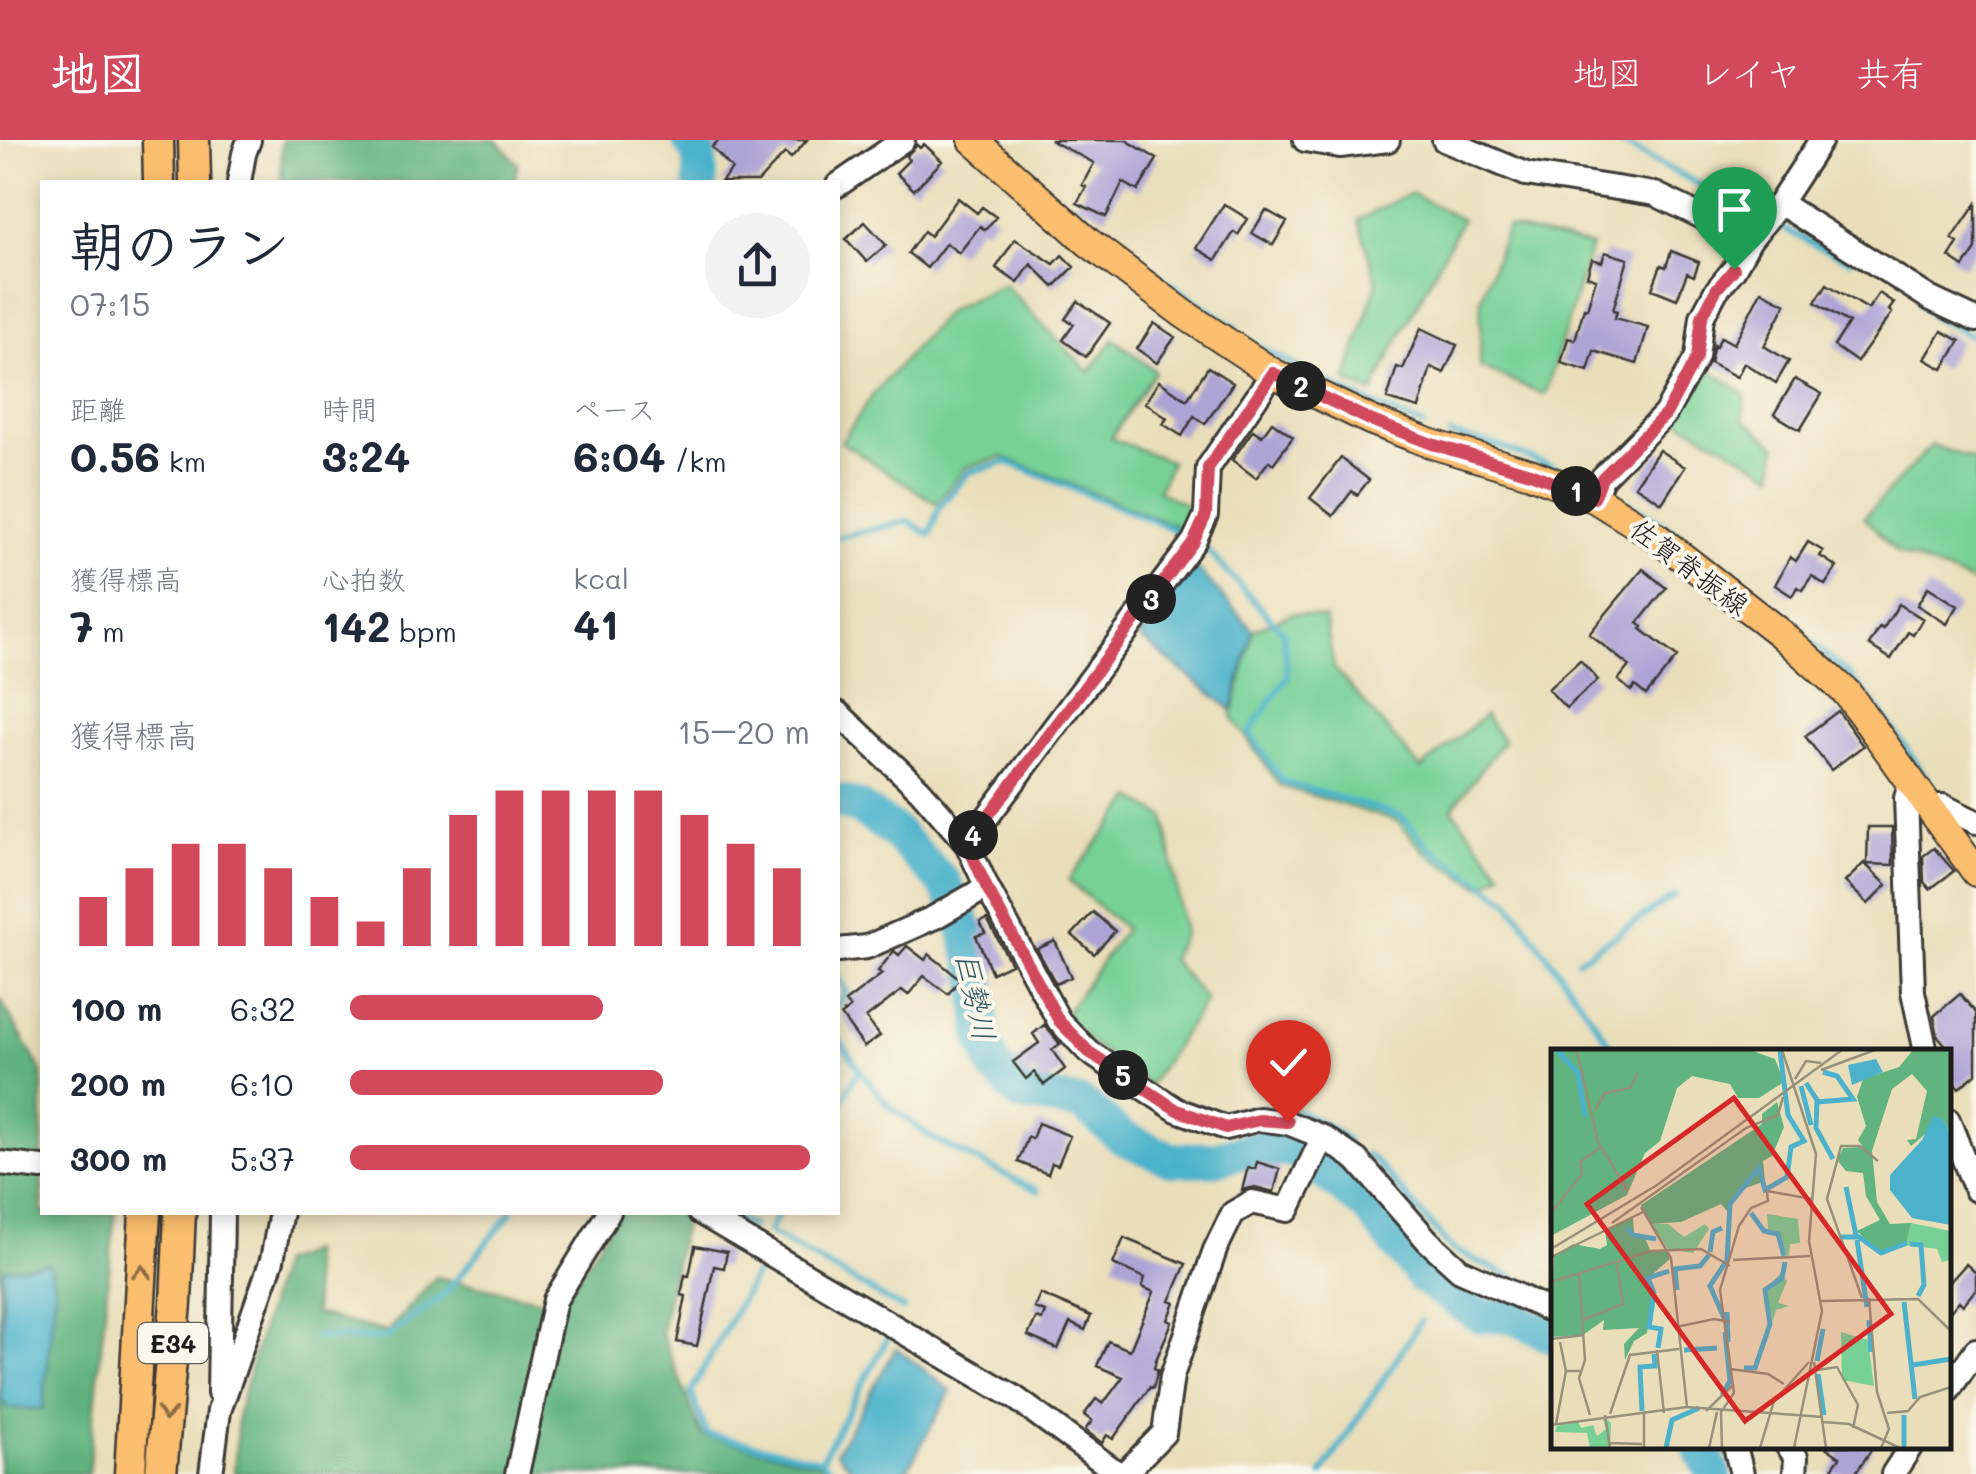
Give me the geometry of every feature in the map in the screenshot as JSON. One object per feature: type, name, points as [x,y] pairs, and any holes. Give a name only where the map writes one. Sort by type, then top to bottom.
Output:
[{"type":"highway","points":[[158,140],[159,180]]},
{"type":"highway","points":[[194,140],[194,180]]},
{"type":"highway","name":"E34","points":[[130,1474],[145,1215]]},
{"type":"highway","name":"E34","points":[[161,1474],[180,1215]]},
{"type":"main road","name":"佐賀脊振線","points":[[973,140],[1088,242],[1184,314],[1273,373],[1370,420],[1594,498],[1655,536],[1781,634],[1847,693],[1974,862]]},
{"type":"street","points":[[240,180],[250,140]]},
{"type":"street","points":[[840,183],[903,140]]},
{"type":"street","points":[[1305,140],[1340,146],[1388,140]]},
{"type":"street","points":[[1444,140],[1526,174],[1655,194],[1755,233]]},
{"type":"street","points":[[1594,498],[1602,478],[1666,414],[1697,357],[1702,317],[1716,290],[1821,140]]},
{"type":"street","points":[[1778,205],[1931,298],[1976,320]]},
{"type":"street","points":[[967,844],[1194,541],[1206,515],[1208,468],[1273,373]]},
{"type":"street","points":[[840,715],[920,790],[967,844],[981,891],[1059,1021],[1089,1052],[1177,1110],[1209,1122],[1226,1128],[1259,1120],[1288,1122],[1323,1137],[1357,1160],[1428,1241],[1460,1270],[1551,1311]]},
{"type":"street","points":[[1911,781],[1906,798],[1913,992],[1925,1049]]},
{"type":"street","points":[[1929,806],[1943,806],[1976,822]]},
{"type":"street","points":[[840,950],[867,947],[935,917],[981,891]]},
{"type":"street","points":[[1951,1128],[1976,1190]]},
{"type":"street","points":[[705,1215],[1014,1397],[1121,1474],[1164,1433],[1172,1376],[1216,1250],[1233,1214],[1252,1202],[1288,1210],[1323,1137]]},
{"type":"street","points":[[0,1163],[40,1168]]},
{"type":"street","points":[[211,1474],[219,1411],[222,1215]]},
{"type":"street","points":[[219,1411],[272,1260],[280,1215]]},
{"type":"street","points":[[517,1474],[554,1300],[607,1215]]},
{"type":"street","points":[[1951,1387],[1976,1350]]},
{"type":"street","points":[[1737,1449],[1742,1474]]},
{"type":"street","points":[[1790,1449],[1796,1457],[1795,1474]]},
{"type":"street","points":[[1893,1474],[1910,1449]]},
{"type":"green space","points":[[282,140],[497,140],[518,164],[514,180],[281,180]]},
{"type":"green space","points":[[1411,193],[1462,220],[1373,393],[1346,381],[1377,282],[1358,220]]},
{"type":"green space","points":[[1507,227],[1591,246],[1545,395],[1480,367],[1481,299]]},
{"type":"green space","points":[[1004,284],[1089,372],[1114,339],[1155,371],[1111,438],[1171,462],[1158,491],[1198,511],[1186,530],[1003,457],[966,467],[936,503],[841,442],[873,395],[947,311]]},
{"type":"green space","points":[[1705,366],[1745,394],[1743,419],[1777,446],[1774,474],[1673,417]]},
{"type":"green space","points":[[1932,445],[1976,461],[1976,584],[1896,552],[1864,517]]},
{"type":"green space","points":[[1293,613],[1325,618],[1334,668],[1421,769],[1485,715],[1503,741],[1452,809],[1502,873],[1481,887],[1425,852],[1397,821],[1280,786],[1232,717],[1253,630]]},
{"type":"green space","points":[[1133,798],[1165,817],[1184,933],[1171,959],[1206,1000],[1150,1084],[1094,1046],[1064,1015],[1125,929],[1068,880]]},
{"type":"green space","points":[[0,999],[40,1069],[40,1215],[115,1215],[88,1474],[0,1474]]},
{"type":"green space","points":[[617,1215],[685,1215],[661,1332],[702,1435],[821,1464],[831,1474],[234,1474],[238,1412],[280,1263],[310,1251],[315,1314],[387,1332],[436,1277],[561,1304]]},
{"type":"water","points":[[1194,565],[1253,630],[1232,710],[1139,637]]},
{"type":"water","points":[[49,1263],[55,1292],[43,1409],[7,1408],[1,1398],[3,1269]]},
{"type":"water","points":[[896,1348],[951,1391],[905,1474],[857,1474],[836,1452]]},
{"type":"building","points":[[719,140],[807,140],[791,158],[785,153],[760,180],[723,180],[732,169],[712,147]]},
{"type":"building","points":[[1050,140],[1126,140],[1157,159],[1138,191],[1123,182],[1106,217],[1077,203],[1094,163]]},
{"type":"building","points":[[924,144],[942,161],[914,190],[896,173],[909,160],[906,156],[917,145],[920,148]]},
{"type":"building","points":[[958,198],[977,213],[982,207],[996,217],[985,230],[980,226],[959,253],[946,243],[927,268],[908,253],[924,231],[930,236]]},
{"type":"building","points":[[1224,204],[1248,219],[1238,235],[1234,232],[1216,260],[1196,248]]},
{"type":"building","points":[[1976,204],[1976,249],[1964,267],[1949,257],[1958,243],[1952,239]]},
{"type":"building","points":[[1266,210],[1287,222],[1273,245],[1252,233]]},
{"type":"building","points":[[865,222],[886,245],[867,262],[846,239]]},
{"type":"building","points":[[1015,239],[1054,264],[1062,255],[1074,267],[1054,287],[1031,264],[1018,283],[996,268]]},
{"type":"building","points":[[1671,251],[1699,262],[1694,276],[1687,273],[1677,299],[1652,289]]},
{"type":"building","points":[[1605,252],[1628,259],[1613,310],[1617,311],[1615,318],[1648,327],[1637,364],[1594,351],[1588,371],[1561,363],[1568,338],[1575,340],[1596,279],[1587,276],[1592,259],[1602,262]]},
{"type":"building","points":[[1827,284],[1868,309],[1879,293],[1894,303],[1889,310],[1892,313],[1857,362],[1834,346],[1849,323],[1815,302]]},
{"type":"building","points":[[1761,291],[1786,304],[1764,346],[1789,361],[1776,383],[1744,363],[1737,377],[1710,363],[1714,345],[1721,337],[1734,344]]},
{"type":"building","points":[[1078,301],[1110,323],[1086,357],[1063,340],[1074,324],[1065,319]]},
{"type":"building","points":[[1154,323],[1175,337],[1157,363],[1137,349]]},
{"type":"building","points":[[1421,328],[1457,345],[1444,373],[1431,367],[1419,408],[1387,399],[1397,367],[1403,369]]},
{"type":"building","points":[[1942,331],[1960,341],[1943,369],[1925,359]]},
{"type":"building","points":[[1208,367],[1233,383],[1205,424],[1194,416],[1182,436],[1163,424],[1167,418],[1145,403],[1159,381],[1187,400]]},
{"type":"building","points":[[1795,379],[1822,394],[1800,430],[1774,414]]},
{"type":"building","points":[[1272,422],[1293,437],[1273,464],[1269,461],[1256,478],[1232,460],[1253,430],[1262,436]]},
{"type":"building","points":[[1659,450],[1685,467],[1662,503],[1635,486]]},
{"type":"building","points":[[1341,458],[1369,480],[1357,495],[1352,491],[1333,516],[1310,498]]},
{"type":"building","points":[[1808,542],[1837,567],[1825,585],[1812,576],[1792,596],[1775,585],[1790,557],[1796,561]]},
{"type":"building","points":[[1643,569],[1666,588],[1638,623],[1677,657],[1646,695],[1635,686],[1631,691],[1618,680],[1629,666],[1589,634]]},
{"type":"building","points":[[1928,587],[1958,606],[1947,624],[1917,605]]},
{"type":"building","points":[[1899,604],[1923,619],[1913,635],[1908,632],[1891,659],[1869,645]]},
{"type":"building","points":[[1580,660],[1598,680],[1566,708],[1548,689]]},
{"type":"building","points":[[1838,711],[1863,746],[1831,770],[1805,736]]},
{"type":"building","points":[[1868,827],[1892,827],[1893,865],[1867,864]]},
{"type":"building","points":[[1934,848],[1954,871],[1930,889],[1924,882],[1923,856]]},
{"type":"building","points":[[1864,863],[1887,885],[1868,904],[1845,882]]},
{"type":"building","points":[[1093,912],[1115,931],[1094,954],[1072,935]]},
{"type":"building","points":[[987,919],[1011,964],[992,973],[976,936],[985,933],[980,922]]},
{"type":"building","points":[[1055,941],[1071,977],[1056,984],[1037,949]]},
{"type":"building","points":[[907,946],[925,960],[929,954],[960,979],[948,994],[924,976],[908,995],[902,990],[866,1018],[880,1036],[864,1047],[841,1015],[850,1008],[845,1002],[882,974],[878,971],[894,951],[899,955]]},
{"type":"building","points":[[1960,994],[1976,1013],[1976,1074],[1959,1088],[1951,1079],[1951,1049],[1938,1036],[1934,1016]]},
{"type":"building","points":[[1044,1025],[1060,1044],[1052,1050],[1065,1069],[1044,1085],[1034,1072],[1026,1079],[1013,1062],[1039,1043],[1033,1034]]},
{"type":"building","points":[[1038,1123],[1070,1136],[1058,1165],[1052,1163],[1048,1174],[1018,1162]]},
{"type":"building","points":[[1257,1162],[1280,1169],[1274,1192],[1255,1187],[1242,1190],[1248,1167],[1255,1169]]},
{"type":"building","points":[[1124,1238],[1186,1264],[1170,1301],[1175,1303],[1168,1320],[1172,1322],[1156,1360],[1154,1368],[1158,1370],[1153,1388],[1113,1439],[1107,1435],[1102,1443],[1085,1430],[1092,1421],[1084,1415],[1096,1399],[1103,1404],[1123,1377],[1097,1366],[1108,1341],[1130,1350],[1154,1292],[1142,1287],[1145,1278],[1113,1264]]},
{"type":"building","points":[[695,1246],[727,1252],[724,1268],[714,1266],[697,1346],[677,1342],[686,1296],[681,1295]]},
{"type":"building","points":[[1966,1264],[1976,1273],[1976,1289],[1963,1305],[1959,1301],[1951,1310],[1951,1281]]},
{"type":"building","points":[[1040,1294],[1091,1316],[1085,1330],[1070,1323],[1058,1349],[1028,1336],[1036,1318],[1042,1320],[1045,1312],[1034,1308]]},
{"type":"building","points":[[1828,1449],[1872,1449],[1855,1474],[1828,1474],[1840,1457]]},
{"type":"waterway","name":"巨勢川","points":[[689,140],[698,154],[700,180]]},
{"type":"waterway","points":[[1615,140],[1850,260]]},
{"type":"waterway","points":[[1075,206],[1113,244]]},
{"type":"waterway","points":[[1161,277],[1235,327]]},
{"type":"waterway","points":[[1919,304],[1935,318],[1976,338]]},
{"type":"waterway","points":[[1252,343],[1347,393],[1423,426]]},
{"type":"waterway","points":[[1450,435],[1495,445],[1583,478]]},
{"type":"waterway","points":[[840,537],[908,521],[930,535],[939,508],[969,472],[1007,462],[1185,534]]},
{"type":"waterway","points":[[1607,490],[1664,524],[1753,595]]},
{"type":"waterway","points":[[1204,547],[1283,632],[1288,676],[1249,733],[1283,782],[1401,816],[1429,847],[1508,900],[1614,1049]]},
{"type":"waterway","points":[[1811,642],[1850,676],[1887,720],[1936,792],[1946,797]]},
{"type":"waterway","name":"巨勢川","points":[[840,802],[858,807],[894,831],[944,883],[960,913],[978,975],[983,1036],[994,1067],[1020,1094],[1082,1104],[1123,1138],[1173,1160],[1215,1159],[1260,1147],[1299,1153],[1367,1207],[1423,1277],[1478,1315],[1512,1316],[1551,1336]]},
{"type":"waterway","points":[[1578,960],[1674,896]]},
{"type":"waterway","points":[[840,981],[846,991],[840,1002]]},
{"type":"waterway","points":[[840,1041],[859,1069],[840,1104]]},
{"type":"waterway","points":[[859,1069],[888,1105],[933,1139],[1038,1191]]},
{"type":"waterway","points":[[1248,1108],[1293,1108],[1348,1140]]},
{"type":"waterway","points":[[1365,1154],[1452,1249],[1551,1296]]},
{"type":"waterway","points":[[316,1337],[383,1339],[443,1296],[510,1215]]},
{"type":"waterway","points":[[728,1215],[753,1227]]},
{"type":"waterway","points":[[777,1215],[768,1232],[903,1309]]},
{"type":"waterway","points":[[758,1269],[691,1392],[707,1434],[821,1460],[835,1474]]},
{"type":"waterway","points":[[1322,1474],[1421,1321]]},
{"type":"waterway","points":[[821,1460],[887,1339]]},
{"type":"waterway","name":"巨勢川","points":[[1701,1449],[1714,1474]]},
{"type":"waterway","points":[[1809,1474],[1810,1464]]},
{"type":"route","points":[[1288,1122],[1259,1120],[1226,1128],[1177,1110],[1089,1052],[1059,1021],[967,844],[1194,541],[1206,515],[1208,468],[1273,373],[1370,420],[1594,498],[1602,478],[1666,414],[1697,357],[1702,317],[1716,290],[1734,269]]}]
